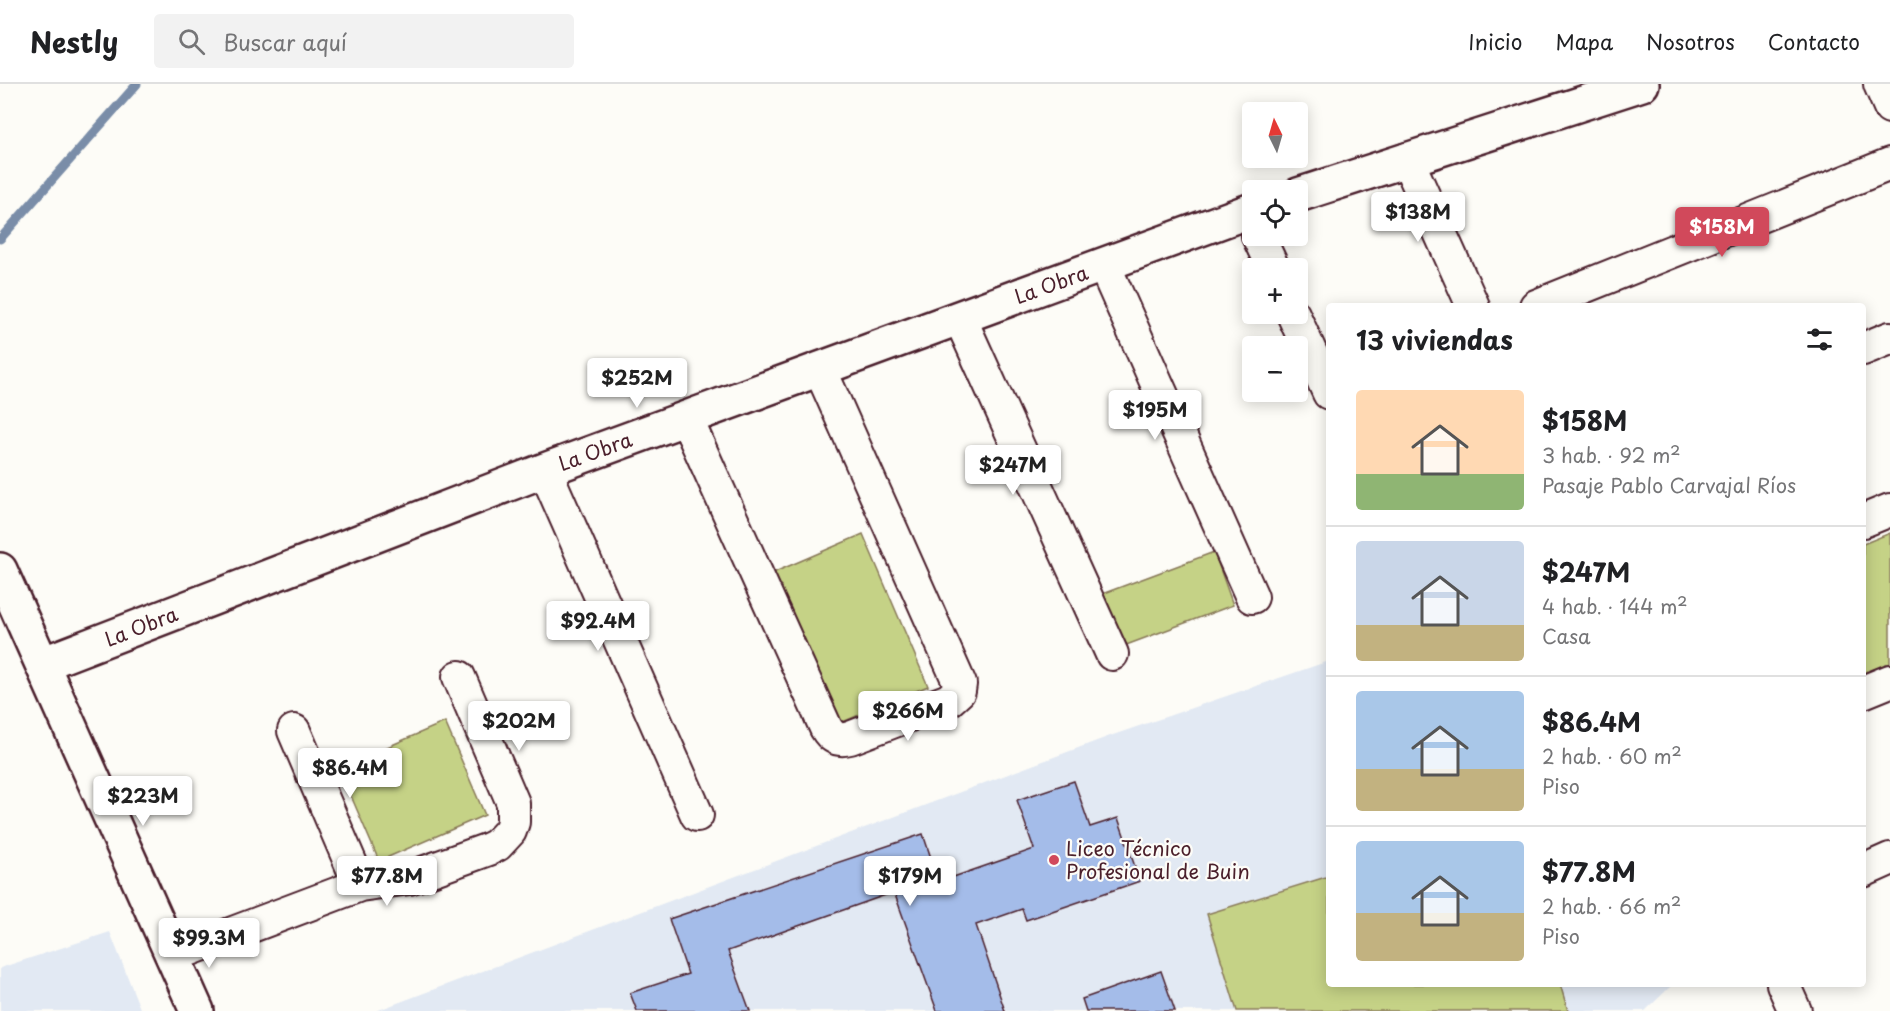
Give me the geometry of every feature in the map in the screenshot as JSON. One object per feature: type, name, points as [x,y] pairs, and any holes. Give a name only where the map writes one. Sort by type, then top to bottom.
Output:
[{"type":"main road","points":[[1308,192],[1642,84]]},
{"type":"main road","name":"La Obra","points":[[42,664],[686,418],[1104,265],[1242,223]]},
{"type":"main road","points":[[0,570],[196,1011]]},
{"type":"street","points":[[1880,84],[1890,107]]},
{"type":"street","points":[[1407,159],[1472,303]]},
{"type":"street","points":[[1543,303],[1890,164]]},
{"type":"street","points":[[1104,265],[1252,597]]},
{"type":"street","points":[[960,318],[1112,654]]},
{"type":"street","points":[[1298,324],[1326,386]]},
{"type":"street","points":[[1866,348],[1890,338]]},
{"type":"street","points":[[686,418],[826,728],[836,739],[850,738],[949,700],[959,691],[960,684],[820,369]]},
{"type":"street","points":[[545,470],[697,815]]},
{"type":"street","points":[[1866,520],[1890,510]]},
{"type":"street","points":[[172,956],[360,885],[409,878],[497,845],[510,831],[514,812],[510,794],[459,677]]},
{"type":"street","points":[[1866,691],[1890,681]]},
{"type":"street","points":[[294,732],[360,885]]},
{"type":"street","points":[[1866,869],[1890,859]]},
{"type":"street","points":[[1784,987],[1795,1011]]},
{"type":"shaded area","name":"Liceo Técnico Profesional de Buin","points":[[1326,662],[1326,987],[1670,987],[1645,1011],[376,1011],[1110,736]]},
{"type":"shaded area","points":[[110,932],[141,1011],[0,1011],[0,968]]},
{"type":"green space","points":[[1890,533],[1890,671],[1866,681],[1866,543]]},
{"type":"green space","points":[[863,534],[928,686],[833,726],[768,575]]},
{"type":"green space","points":[[1214,552],[1233,605],[1121,647],[1102,594]]},
{"type":"green space","points":[[445,722],[485,815],[379,861],[339,768]]},
{"type":"green space","points":[[1326,877],[1326,987],[1561,987],[1568,1011],[1237,1011],[1207,914]]},
{"type":"building","points":[[1074,781],[1090,827],[1118,818],[1140,881],[1026,920],[1022,909],[976,925],[1005,1011],[937,1011],[894,892],[728,951],[750,1011],[637,1011],[630,993],[688,974],[669,919],[923,834],[939,882],[1034,849],[1017,800]]},
{"type":"building","points":[[1161,971],[1175,1011],[1086,1011],[1082,999]]},
{"type":"waterway","points":[[0,239],[137,84]]},
{"type":"place","name":"Liceo Técnico Profesional de Buin","points":[[1054,860]]}]
